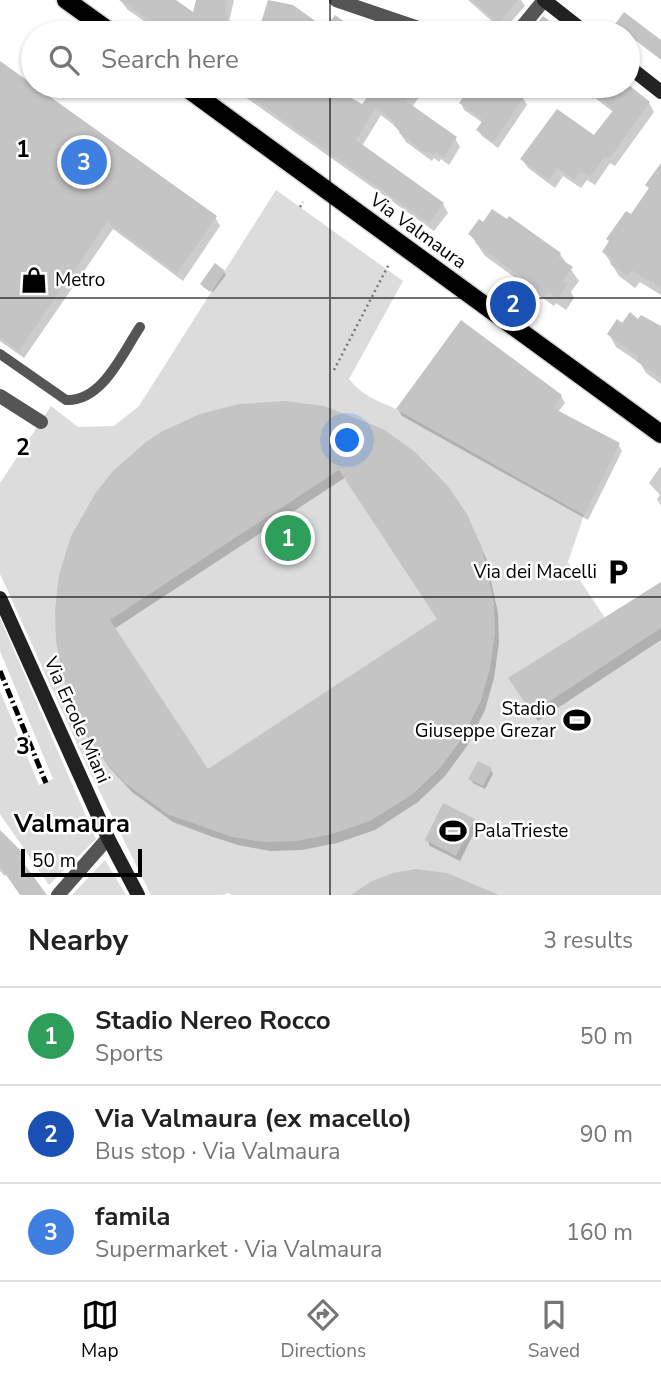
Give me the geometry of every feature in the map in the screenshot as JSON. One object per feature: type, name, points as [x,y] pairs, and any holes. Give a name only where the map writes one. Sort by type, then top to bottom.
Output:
[{"type":"main road","points":[[66,0],[95,21]]},
{"type":"main road","name":"Via Valmaura","points":[[200,98],[661,434]]},
{"type":"street","points":[[336,0],[398,21]]},
{"type":"street","points":[[526,21],[544,0],[571,21]]},
{"type":"street","points":[[640,75],[661,92]]},
{"type":"street","points":[[0,396],[41,422]]},
{"type":"street","name":"Via Ercole Miani","points":[[0,598],[108,838],[138,895]]},
{"type":"street","points":[[58,895],[108,838]]},
{"type":"lane","points":[[0,354],[66,400],[79,400],[101,385],[140,327]]},
{"type":"path","points":[[300,207],[303,202]]},
{"type":"path","points":[[334,370],[389,264]]},
{"type":"shaded area","points":[[276,190],[403,281],[349,379],[354,385],[370,397],[584,515],[568,562],[605,618],[661,582],[661,895],[151,895],[87,766],[0,574],[0,483],[51,406],[78,427],[114,426],[139,406]]},
{"type":"shaded area","points":[[0,618],[96,839],[49,885],[0,814],[0,691],[39,785],[53,779],[0,651]]},
{"type":"shaded area","points":[[105,860],[126,895],[72,895]]},
{"type":"building","points":[[119,0],[176,0],[193,12],[196,0],[228,0],[225,14],[228,17],[225,21],[152,21]]},
{"type":"building","points":[[268,0],[293,5],[315,21],[262,21]]},
{"type":"building","points":[[471,0],[518,0],[500,21],[496,21]]},
{"type":"building","points":[[624,12],[636,21],[617,21]]},
{"type":"building","points":[[335,15],[343,21],[330,21]]},
{"type":"building","points":[[640,24],[661,40],[661,59],[640,43]]},
{"type":"building","points":[[0,61],[21,76],[21,98],[52,98],[217,216],[177,273],[107,222],[19,351],[0,337]]},
{"type":"building","points":[[640,94],[650,102],[609,159],[605,156],[590,177],[581,172],[575,180],[557,168],[549,180],[520,159],[557,109],[594,135],[614,109],[600,98],[640,98]]},
{"type":"building","points":[[252,98],[351,98],[362,104],[366,98],[408,98],[406,101],[457,137],[444,158],[436,152],[434,155],[428,151],[426,153],[399,133],[394,126],[396,123],[376,108],[356,140],[444,203],[429,223]]},
{"type":"building","points":[[463,98],[523,98],[494,142],[476,130],[483,120],[459,103]]},
{"type":"building","points":[[661,163],[661,288],[632,270],[628,276],[610,264],[613,259],[602,252],[609,241],[606,239],[626,211],[631,214],[649,188],[645,185]]},
{"type":"building","points":[[492,209],[507,219],[509,216],[561,253],[558,257],[573,267],[563,281],[568,284],[558,298],[549,292],[546,295],[475,243],[477,241],[468,234],[479,219],[483,222]]},
{"type":"building","points":[[215,263],[225,271],[210,292],[200,284]]},
{"type":"building","points":[[630,312],[638,319],[641,315],[661,326],[661,378],[636,361],[639,357],[607,334],[617,319],[622,323]]},
{"type":"building","points":[[461,320],[562,395],[553,408],[620,443],[584,515],[396,409]]},
{"type":"building","points":[[286,401],[324,406],[383,429],[414,451],[448,486],[467,514],[482,548],[494,603],[495,633],[490,668],[481,700],[463,737],[441,767],[413,794],[370,821],[332,834],[297,841],[264,842],[232,837],[167,814],[125,783],[102,758],[84,732],[68,697],[56,642],[55,610],[59,575],[71,536],[95,494],[113,471],[163,431],[200,414],[239,404]],"holes":[[[339,470],[437,619],[208,769],[110,620]]]},
{"type":"building","points":[[661,582],[661,628],[532,713],[508,678]]},
{"type":"building","points":[[478,761],[492,768],[483,786],[468,779]]},
{"type":"building","points":[[443,803],[475,819],[456,856],[425,840]]},
{"type":"building","points":[[0,830],[23,853],[19,857],[47,895],[20,895],[0,866]]},
{"type":"building","name":"PalaTrieste","points":[[416,869],[447,873],[499,895],[351,895],[372,881],[393,873]]},
{"type":"railway","points":[[0,671],[46,783]]},
{"type":"place","name":"famila","points":[[84,162]]},
{"type":"place","name":"Metro","points":[[34,280]]},
{"type":"place","name":"Via Valmaura (ex macello)","points":[[513,304]]},
{"type":"place","name":"Stadio Nereo Rocco","points":[[288,538]]},
{"type":"place","name":"Via dei Macelli","points":[[618,572]]},
{"type":"place","name":"Stadio Giuseppe Grezar","points":[[577,720]]},
{"type":"place","name":"PalaTrieste","points":[[453,831]]},
{"type":"district","name":"Valmaura","points":[[72,823]]}]
